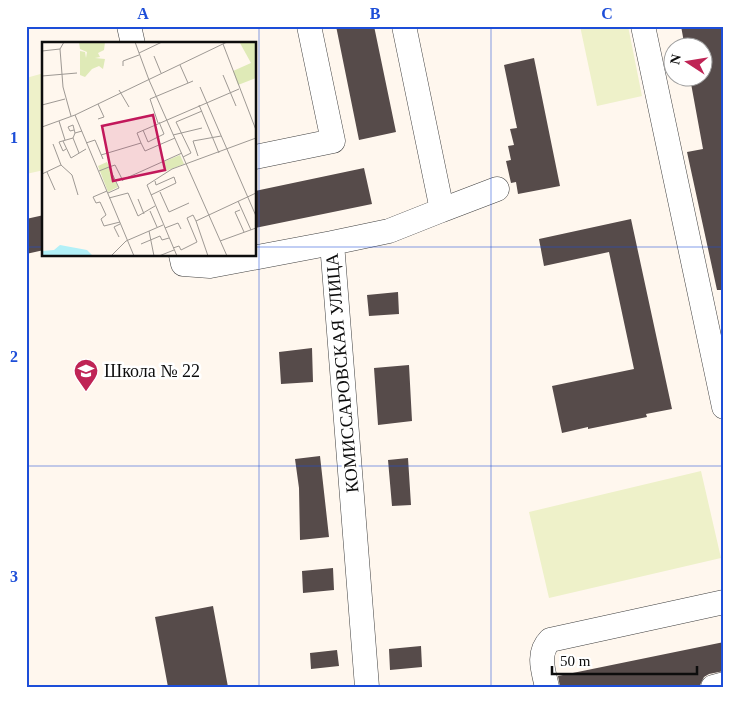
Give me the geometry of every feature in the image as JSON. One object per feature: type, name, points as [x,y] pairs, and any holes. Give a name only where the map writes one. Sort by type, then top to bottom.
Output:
[{"type":"street","points":[[129,26],[133,42]]},
{"type":"street","points":[[256,157],[333,141],[309,26]]},
{"type":"street","points":[[404,26],[442,210]]},
{"type":"street","points":[[643,26],[724,407]]},
{"type":"street","name":"КОМИССАРОВСКАЯ УЛИЦА","points":[[367,687],[332,243],[389,231],[497,189]]},
{"type":"street","points":[[181,256],[183,264],[210,266],[332,243]]},
{"type":"street","points":[[547,687],[542,658],[543,647],[550,640],[724,602]]},
{"type":"street","points":[[714,687],[724,684]]},
{"type":"green space","points":[[580,26],[628,26],[642,96],[597,106]]},
{"type":"green space","points":[[42,74],[42,170],[26,174],[26,78]]},
{"type":"green space","points":[[701,471],[721,558],[549,598],[529,512]]},
{"type":"building","points":[[336,26],[374,26],[396,132],[359,140]]},
{"type":"building","points":[[681,26],[724,26],[724,290],[717,290],[687,152],[703,149],[692,88],[712,88],[712,38],[683,38]]},
{"type":"building","points":[[534,58],[560,186],[518,194],[516,182],[511,183],[506,161],[511,160],[508,146],[514,145],[510,129],[517,128],[504,65]]},
{"type":"building","points":[[364,168],[372,204],[256,228],[256,191]]},
{"type":"building","points":[[42,215],[42,250],[26,254],[26,219]]},
{"type":"building","points":[[631,219],[672,409],[646,414],[647,417],[562,433],[552,386],[634,369],[609,252],[544,266],[539,239]]},
{"type":"building","points":[[398,292],[399,314],[369,316],[367,295]]},
{"type":"building","points":[[312,348],[313,382],[281,384],[279,352]]},
{"type":"building","points":[[409,365],[412,421],[378,425],[374,368]]},
{"type":"building","points":[[320,456],[329,537],[300,540],[299,488],[295,459]]},
{"type":"building","points":[[408,458],[411,505],[392,506],[388,460]]},
{"type":"building","points":[[333,568],[334,590],[303,593],[302,571]]},
{"type":"building","points":[[213,606],[228,687],[168,687],[155,617]]},
{"type":"building","points":[[724,642],[724,671],[709,674],[704,677],[700,685],[692,687],[560,687],[558,676]]},
{"type":"building","points":[[421,646],[422,667],[390,670],[389,649]]},
{"type":"building","points":[[337,650],[339,666],[311,669],[310,653]]},
{"type":"place","name":"Школа № 22","points":[[86,392]]}]
